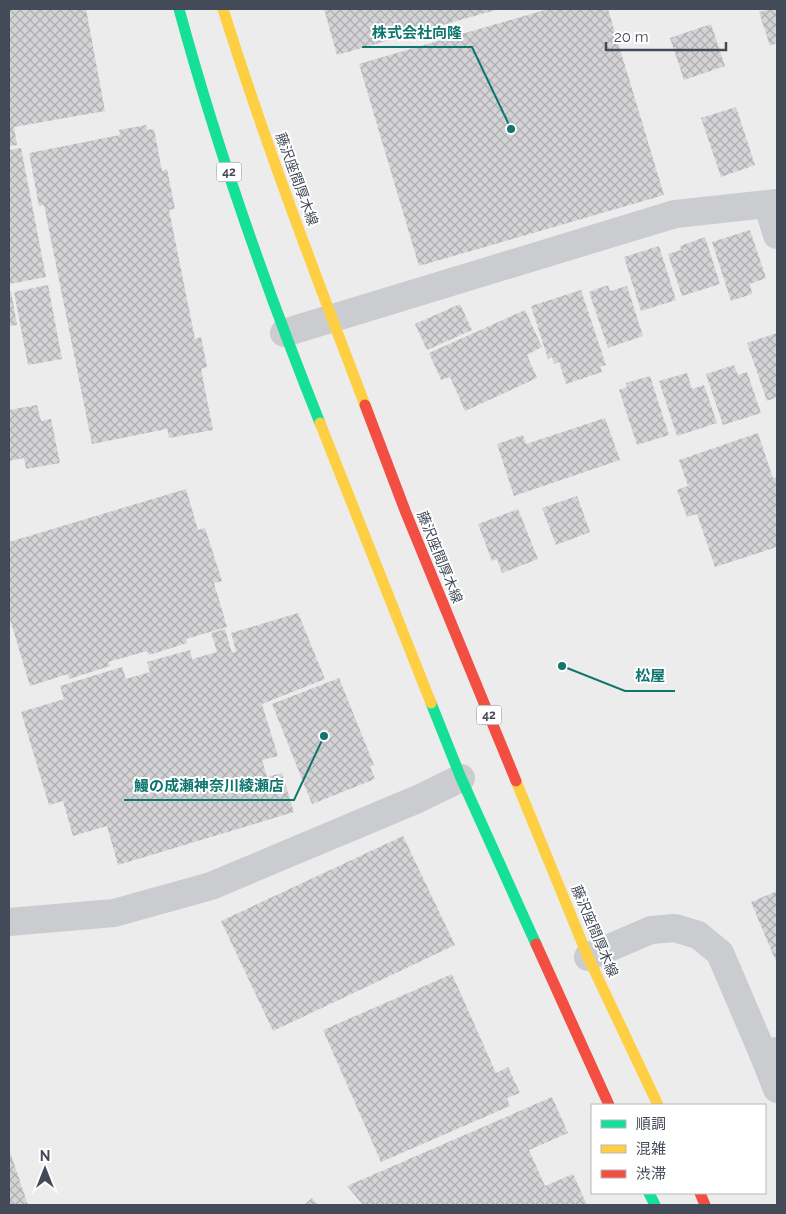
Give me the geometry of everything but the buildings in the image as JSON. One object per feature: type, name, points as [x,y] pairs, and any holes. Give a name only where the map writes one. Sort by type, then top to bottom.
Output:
[{"type":"main road","name":"42","points":[[179,9],[199,83],[284,334],[461,778],[609,1104]]},
{"type":"main road","name":"藤沢座間厚木線","points":[[223,9],[242,69],[332,319],[406,513],[588,957],[658,1104]]},
{"type":"street","points":[[284,334],[675,214],[773,205],[777,235]]},
{"type":"street","points":[[9,922],[114,913],[211,886],[418,799],[461,778]]},
{"type":"street","points":[[588,957],[651,930],[675,928],[698,935],[720,953],[771,1053],[777,1089]]},
{"type":"traffic: fast","points":[[179,9],[226,166],[281,321],[320,423]]},
{"type":"traffic: fast","points":[[431,703],[461,778],[536,944]]},
{"type":"traffic: fast","points":[[650,1194],[655,1205]]},
{"type":"traffic: slow","points":[[223,9],[273,159],[365,405]]},
{"type":"traffic: slow","points":[[320,423],[431,703]]},
{"type":"traffic: slow","points":[[516,781],[588,957],[658,1104]]},
{"type":"traffic: jam","points":[[365,405],[406,513],[516,781]]},
{"type":"traffic: jam","points":[[536,944],[609,1104]]},
{"type":"traffic: jam","points":[[700,1194],[705,1205]]},
{"type":"place","name":"株式会社向隆","points":[[511,129]]},
{"type":"place","name":"松屋","points":[[562,666]]},
{"type":"place","name":"鰻の成瀬神奈川綾瀬店","points":[[324,736]]}]
